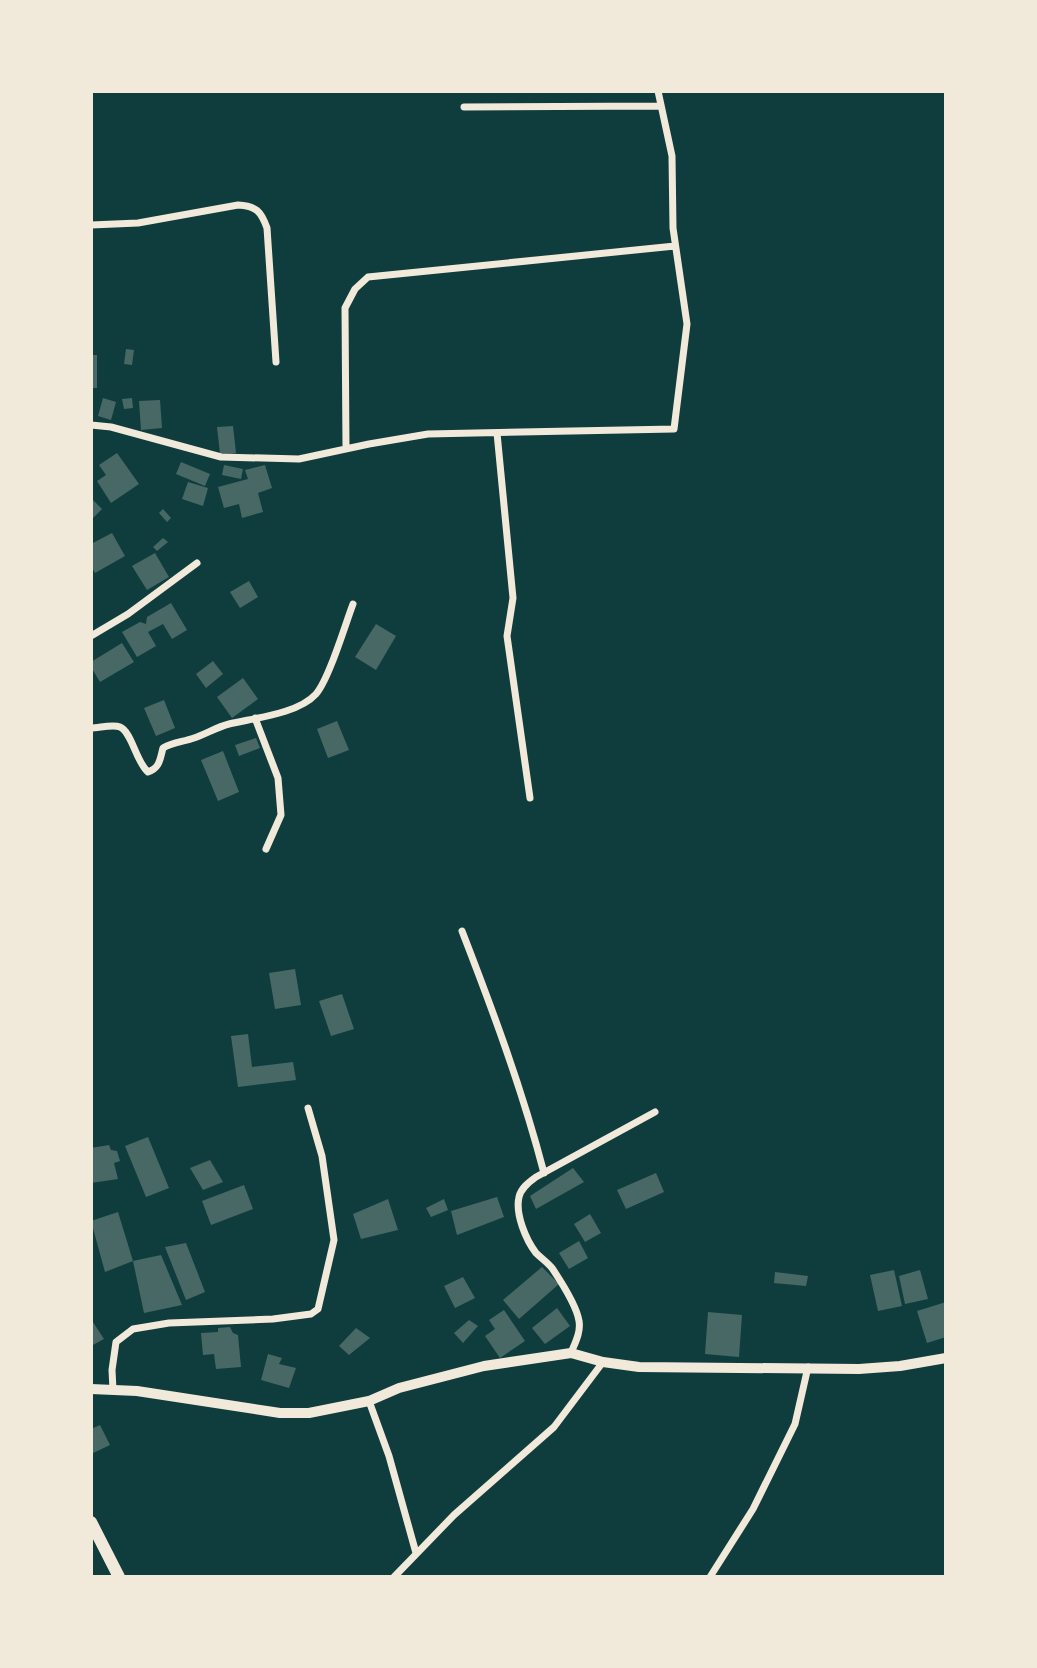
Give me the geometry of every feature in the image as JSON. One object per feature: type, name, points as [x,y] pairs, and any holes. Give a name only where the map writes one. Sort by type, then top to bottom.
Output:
[{"type":"main road","points":[[91,1522],[119,1577]]},
{"type":"street","points":[[91,425],[111,427],[221,457],[299,459],[428,434],[674,429],[687,324],[673,228],[671,156],[658,91]]},
{"type":"street","points":[[464,107],[659,106]]},
{"type":"street","points":[[91,225],[138,223],[238,205],[253,206],[262,214],[267,228],[276,362]]},
{"type":"street","points":[[346,449],[345,308],[355,289],[368,277],[675,246]]},
{"type":"street","points":[[497,433],[513,598],[507,636],[530,798]]},
{"type":"street","points":[[91,636],[128,614],[197,563]]},
{"type":"street","points":[[91,728],[118,726],[125,730],[141,766],[148,772],[159,764],[163,748],[174,742],[193,739],[225,724],[272,715],[306,702],[317,693],[353,604]]},
{"type":"street","points":[[255,718],[278,778],[281,815],[266,849]]},
{"type":"street","points":[[462,931],[506,1045],[544,1173]]},
{"type":"street","points":[[113,1390],[112,1370],[116,1342],[134,1329],[169,1323],[272,1319],[311,1314],[318,1309],[334,1240],[322,1156],[308,1108]]},
{"type":"street","points":[[571,1353],[578,1335],[579,1322],[575,1308],[552,1268],[535,1252],[528,1240],[520,1217],[519,1197],[524,1186],[544,1173],[655,1112]]},
{"type":"street","points":[[91,1389],[165,1395],[280,1413],[309,1413],[369,1401],[399,1388],[484,1366],[571,1353],[603,1362],[639,1367],[873,1368],[946,1358]]},
{"type":"street","points":[[394,1577],[454,1515],[554,1427],[603,1362]]},
{"type":"street","points":[[710,1577],[753,1509],[795,1424],[808,1367]]},
{"type":"street","points":[[369,1401],[389,1456],[416,1553]]},
{"type":"building","points":[[126,349],[134,350],[132,365],[124,364]]},
{"type":"building","points":[[91,355],[97,355],[97,388],[91,388]]},
{"type":"building","points":[[103,398],[116,402],[111,420],[98,416]]},
{"type":"building","points":[[132,398],[133,408],[124,409],[122,399]]},
{"type":"building","points":[[160,400],[162,428],[141,430],[139,401]]},
{"type":"building","points":[[233,426],[236,453],[220,454],[217,427]]},
{"type":"building","points":[[117,453],[139,484],[111,503],[97,481],[106,475],[99,465]]},
{"type":"building","points":[[181,462],[210,474],[205,486],[176,474]]},
{"type":"building","points":[[224,465],[243,469],[241,479],[222,475]]},
{"type":"building","points":[[265,465],[272,488],[258,493],[263,512],[242,518],[239,504],[224,508],[218,487],[248,479],[245,470]]},
{"type":"building","points":[[188,482],[208,488],[203,506],[182,499]]},
{"type":"building","points":[[91,498],[102,509],[91,520]]},
{"type":"building","points":[[163,509],[171,518],[167,522],[159,513]]},
{"type":"building","points":[[112,533],[125,556],[95,573],[91,566],[91,544]]},
{"type":"building","points":[[163,538],[168,542],[157,551],[153,547]]},
{"type":"building","points":[[155,553],[169,577],[147,590],[132,566]]},
{"type":"building","points":[[249,581],[258,597],[240,608],[230,592]]},
{"type":"building","points":[[171,603],[187,630],[172,639],[163,624],[148,632],[156,646],[137,657],[122,632],[140,622],[146,624],[147,617]]},
{"type":"building","points":[[376,624],[396,636],[376,670],[355,657]]},
{"type":"building","points":[[122,643],[134,662],[100,682],[91,662]]},
{"type":"building","points":[[213,661],[223,674],[206,688],[196,674]]},
{"type":"building","points":[[243,678],[258,699],[232,718],[217,697]]},
{"type":"building","points":[[164,700],[175,728],[156,736],[144,708]]},
{"type":"building","points":[[337,721],[349,750],[328,758],[317,729]]},
{"type":"building","points":[[256,738],[260,748],[239,756],[235,745]]},
{"type":"building","points":[[223,751],[239,792],[218,801],[201,760]]},
{"type":"building","points":[[295,969],[301,1005],[275,1009],[269,973]]},
{"type":"building","points":[[342,994],[354,1029],[331,1036],[319,1001]]},
{"type":"building","points":[[248,1034],[252,1067],[293,1062],[296,1080],[238,1087],[231,1036]]},
{"type":"building","points":[[148,1137],[169,1188],[146,1197],[125,1146]]},
{"type":"building","points":[[109,1145],[111,1150],[117,1151],[120,1161],[114,1163],[118,1179],[91,1183],[91,1148]]},
{"type":"building","points":[[210,1160],[223,1182],[203,1190],[190,1168]]},
{"type":"building","points":[[573,1168],[584,1182],[536,1209],[530,1196]]},
{"type":"building","points":[[656,1173],[664,1192],[626,1209],[617,1190]]},
{"type":"building","points":[[244,1185],[253,1209],[211,1225],[202,1201]]},
{"type":"building","points":[[497,1197],[504,1217],[457,1235],[451,1211]]},
{"type":"building","points":[[388,1199],[398,1230],[361,1239],[353,1214]]},
{"type":"building","points":[[444,1199],[448,1210],[431,1217],[426,1208]]},
{"type":"building","points":[[118,1212],[133,1261],[105,1272],[91,1221]]},
{"type":"building","points":[[590,1214],[601,1233],[585,1242],[574,1224]]},
{"type":"building","points":[[579,1241],[588,1258],[569,1269],[559,1253]]},
{"type":"building","points":[[186,1243],[205,1292],[186,1300],[165,1247]]},
{"type":"building","points":[[161,1255],[182,1305],[144,1313],[133,1261]]},
{"type":"building","points":[[542,1267],[559,1284],[519,1319],[503,1300]]},
{"type":"building","points":[[894,1270],[902,1306],[878,1311],[870,1275]]},
{"type":"building","points":[[920,1270],[928,1299],[905,1304],[899,1276]]},
{"type":"building","points":[[775,1272],[808,1276],[806,1286],[774,1283]]},
{"type":"building","points":[[463,1277],[475,1298],[455,1308],[444,1286]]},
{"type":"building","points":[[946,1302],[946,1337],[927,1343],[917,1311]]},
{"type":"building","points":[[557,1308],[570,1326],[545,1344],[532,1328]]},
{"type":"building","points":[[504,1310],[525,1341],[500,1358],[485,1336],[495,1329],[489,1320]]},
{"type":"building","points":[[708,1312],[742,1315],[739,1357],[705,1354]]},
{"type":"building","points":[[91,1319],[104,1339],[91,1346]]},
{"type":"building","points":[[469,1320],[478,1326],[463,1343],[454,1333]]},
{"type":"building","points":[[230,1327],[233,1333],[238,1335],[241,1367],[216,1369],[214,1354],[203,1355],[201,1333],[218,1332],[218,1328]]},
{"type":"building","points":[[356,1328],[370,1338],[349,1355],[339,1346]]},
{"type":"building","points":[[268,1354],[282,1358],[279,1364],[296,1368],[289,1388],[261,1380]]},
{"type":"building","points":[[100,1425],[110,1445],[91,1454],[91,1429]]}]
